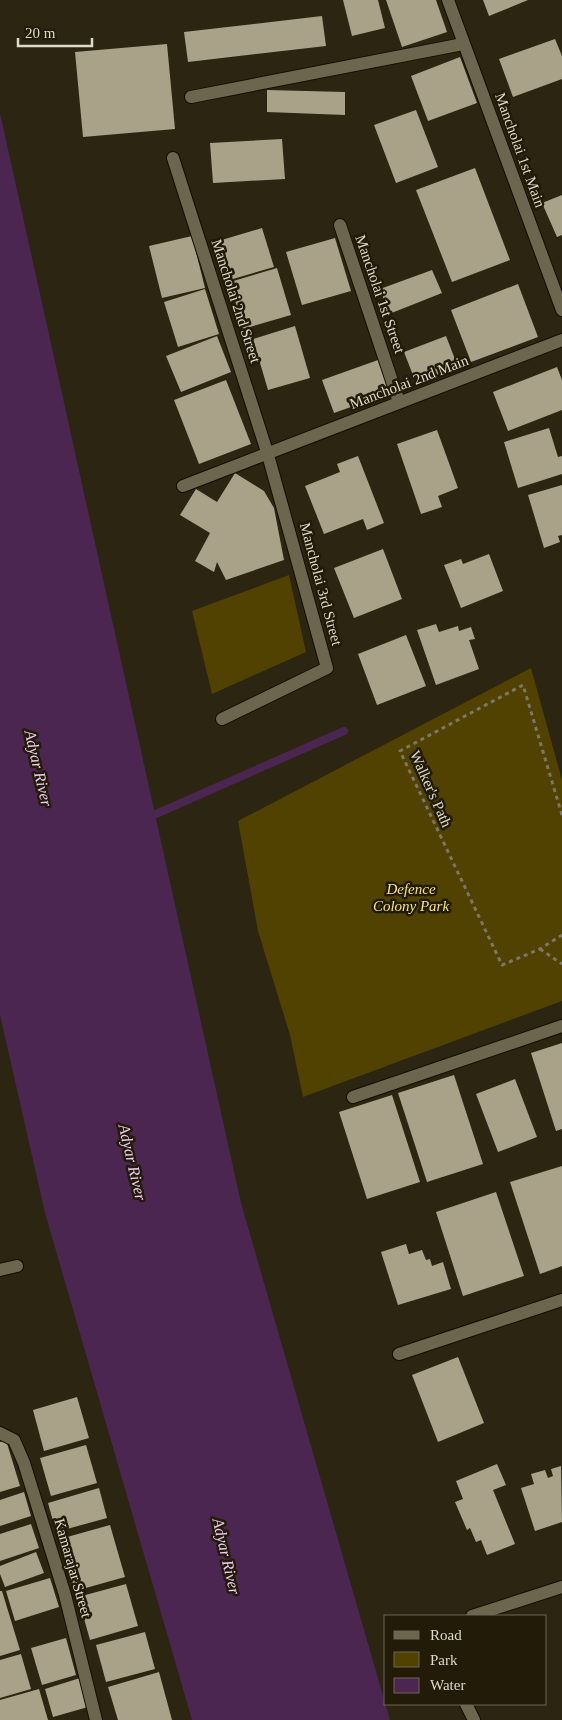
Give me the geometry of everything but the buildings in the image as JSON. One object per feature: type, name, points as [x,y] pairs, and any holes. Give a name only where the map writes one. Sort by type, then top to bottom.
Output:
[{"type":"street","name":"Mancholai 1st Main","points":[[448,0],[562,310]]},
{"type":"street","points":[[191,97],[463,44]]},
{"type":"street","name":"Mancholai 2nd Street","points":[[173,158],[268,455]]},
{"type":"street","name":"Mancholai 1st Street","points":[[340,225],[399,402]]},
{"type":"street","name":"Mancholai 2nd Main","points":[[183,486],[268,455],[399,402],[562,340]]},
{"type":"street","name":"Mancholai 3rd Street","points":[[222,719],[327,668],[268,455]]},
{"type":"street","points":[[353,1097],[562,1026]]},
{"type":"street","points":[[0,1270],[17,1266]]},
{"type":"street","points":[[399,1354],[562,1300]]},
{"type":"street","name":"Kamarajar Street","points":[[1,1433],[14,1440],[24,1463],[65,1595],[96,1720]]},
{"type":"street","points":[[475,1615],[562,1587]]},
{"type":"street","points":[[466,1705],[474,1720]]},
{"type":"path","name":"Walker's Path","points":[[562,815],[523,685],[400,751],[502,965],[540,949],[562,935]]},
{"type":"path","points":[[540,949],[562,964]]},
{"type":"green space","points":[[289,575],[306,652],[212,694],[192,611]]},
{"type":"green space","name":"Defence Colony Park","points":[[531,668],[562,780],[562,1001],[303,1097],[290,1035],[258,931],[238,821]]},
{"type":"water","name":"Adyar River","points":[[0,113],[241,1203],[384,1699],[384,1705],[386,1705],[390,1720],[192,1720],[45,1213],[0,1015]]},
{"type":"waterway","points":[[156,814],[344,731]]}]
